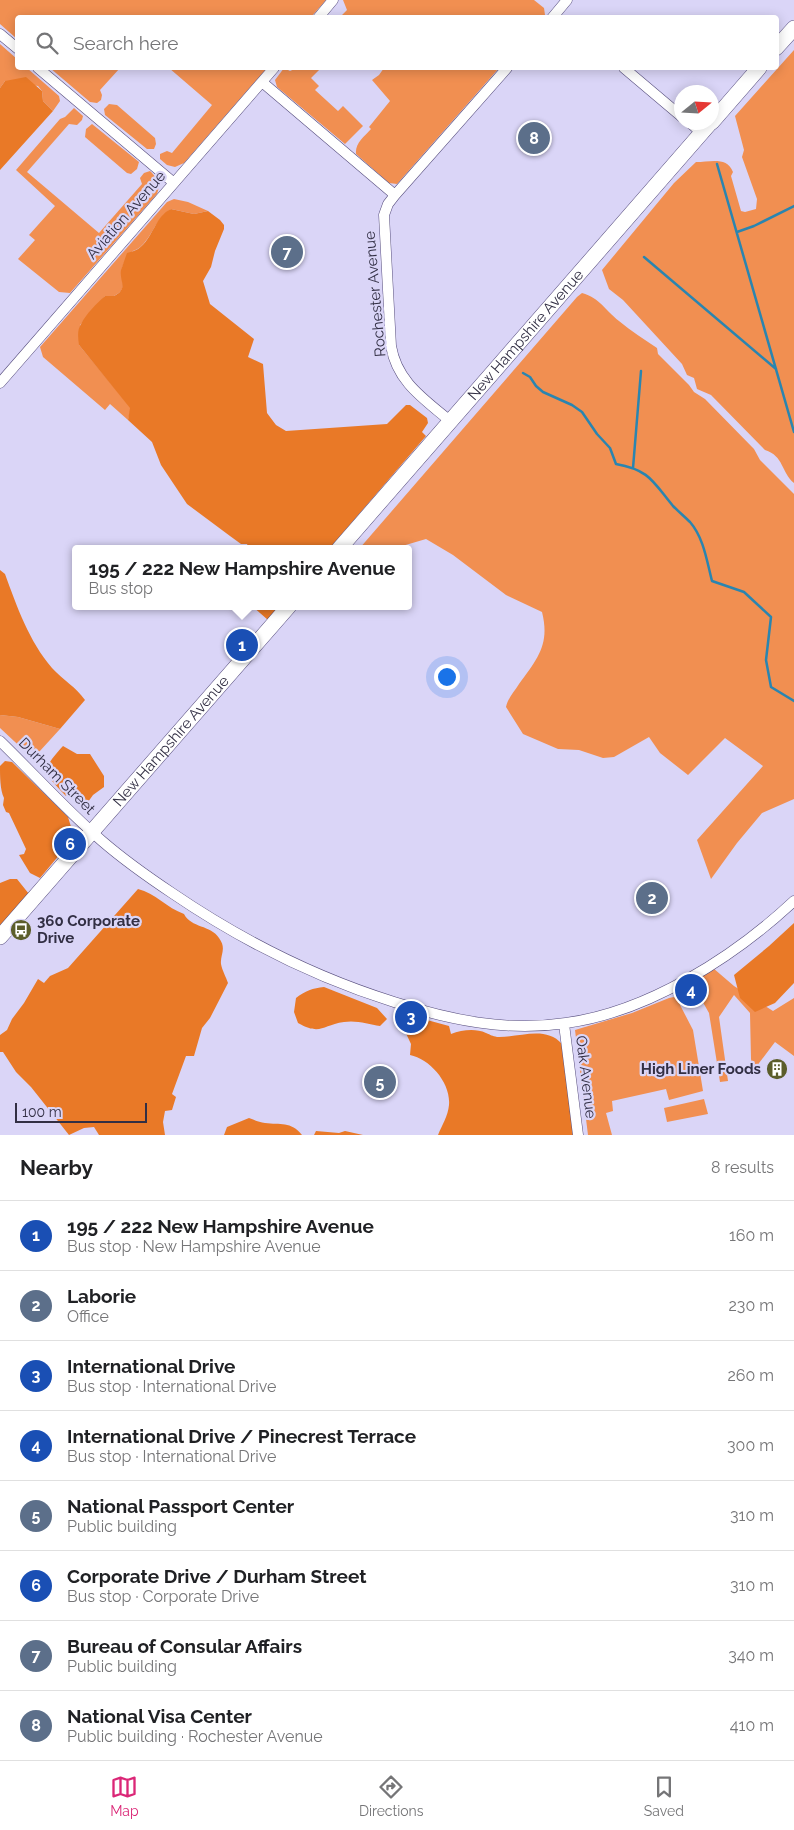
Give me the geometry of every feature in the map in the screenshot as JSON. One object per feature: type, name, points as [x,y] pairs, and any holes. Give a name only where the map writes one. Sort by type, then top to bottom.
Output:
[{"type":"street","points":[[320,15],[333,0]]},
{"type":"street","points":[[555,14],[567,0]]},
{"type":"street","points":[[779,45],[794,28]]},
{"type":"street","points":[[0,34],[15,46]]},
{"type":"street","points":[[40,70],[174,183]]},
{"type":"street","name":"Aviation Avenue","points":[[0,383],[272,70]]},
{"type":"street","name":"Rochester Avenue","points":[[450,421],[411,388],[400,374],[394,360],[384,215],[388,204],[395,195],[505,70]]},
{"type":"street","points":[[626,70],[674,109]]},
{"type":"street","name":"New Hampshire Avenue","points":[[719,113],[757,70]]},
{"type":"street","points":[[262,82],[395,195]]},
{"type":"street","name":"New Hampshire Avenue","points":[[342,545],[705,130]]},
{"type":"street","name":"New Hampshire Avenue","points":[[0,937],[286,610]]},
{"type":"street","name":"Durham Street","points":[[0,741],[92,832],[142,873],[203,915],[261,948],[320,976],[400,1004],[468,1022],[510,1026],[564,1024],[622,1009],[676,986],[739,946],[794,902]]},
{"type":"street","name":"Oak Avenue","points":[[564,1024],[578,1135]]},
{"type":"shaded area","points":[[0,0],[326,0],[313,15],[15,15],[15,37],[0,24]]},
{"type":"shaded area","points":[[343,0],[534,0],[544,8],[545,15],[342,15],[347,10]]},
{"type":"shaded area","points":[[0,44],[15,57],[15,70],[29,70],[59,96],[60,101],[53,111],[43,101],[42,91],[38,86],[5,81],[0,88]]},
{"type":"shaded area","points":[[794,50],[794,483],[776,456],[765,450],[711,395],[697,389],[694,378],[687,375],[682,364],[623,300],[609,289],[602,270],[674,183],[696,162],[718,161],[727,164],[733,172],[731,176],[741,211],[745,212],[756,209],[757,199],[742,157],[744,150],[735,116],[776,70],[779,70],[779,67]]},
{"type":"shaded area","points":[[52,70],[118,70],[100,90],[101,100],[97,103],[90,102]]},
{"type":"shaded area","points":[[171,70],[265,70],[184,163],[175,167],[167,165],[160,159],[160,154],[167,151],[172,153],[212,105]]},
{"type":"shaded area","points":[[282,70],[319,70],[311,78],[319,86],[315,90],[338,111],[343,106],[363,126],[345,144],[277,87],[275,80]]},
{"type":"shaded area","points":[[383,70],[497,70],[397,184],[389,183],[356,154],[358,143],[371,129],[369,127],[390,101],[372,80]]},
{"type":"shaded area","points":[[26,77],[42,91],[43,101],[53,111],[0,170],[0,88],[5,81]]},
{"type":"shaded area","points":[[109,104],[117,105],[155,138],[156,144],[154,149],[147,149],[105,115],[104,109]]},
{"type":"shaded area","points":[[74,108],[83,116],[82,120],[77,125],[69,124],[27,172],[99,233],[142,184],[140,178],[144,173],[150,171],[156,178],[159,187],[157,194],[70,293],[59,292],[18,259],[35,240],[29,235],[55,206],[16,170],[60,119],[65,117]]},
{"type":"shaded area","points":[[92,124],[139,162],[137,169],[131,174],[127,173],[85,137],[86,129]]},
{"type":"shaded area","points":[[174,199],[188,202],[208,211],[194,214],[171,209],[165,214],[146,241],[133,251],[124,263],[121,272],[122,290],[114,296],[105,296],[80,325],[79,345],[131,408],[128,420],[110,404],[105,410],[43,357],[40,347],[167,202]]},
{"type":"shaded area","points":[[171,209],[194,214],[208,211],[224,225],[211,267],[203,281],[210,304],[254,339],[248,357],[263,364],[267,413],[276,425],[286,431],[387,424],[406,405],[410,405],[427,418],[428,423],[422,432],[426,436],[332,545],[241,544],[187,504],[161,465],[152,442],[128,420],[130,408],[79,345],[79,329],[86,316],[105,296],[114,296],[121,290],[121,270],[127,253],[137,250],[143,245],[157,222]]},
{"type":"shaded area","points":[[582,293],[598,301],[624,325],[657,348],[658,354],[694,392],[705,399],[754,449],[760,460],[794,494],[794,799],[762,813],[711,879],[697,840],[763,766],[725,738],[688,775],[660,753],[649,737],[614,757],[603,758],[579,750],[558,749],[523,734],[506,707],[541,650],[544,633],[542,612],[506,595],[453,555],[426,539],[406,545],[362,545]]},
{"type":"shaded area","points":[[0,570],[5,574],[30,635],[44,658],[85,700],[60,729],[18,717],[0,715]]},
{"type":"shaded area","points":[[257,610],[276,610],[268,620]]},
{"type":"shaded area","points":[[0,715],[18,717],[60,729],[39,752],[29,755],[0,728]]},
{"type":"shaded area","points":[[63,746],[77,754],[90,754],[104,776],[104,787],[93,795],[88,802],[81,803],[75,795],[66,796],[49,777],[48,767]]},
{"type":"shaded area","points":[[5,761],[12,762],[68,817],[72,830],[71,841],[40,878],[30,873],[19,855],[24,854],[26,849],[9,813],[6,812],[3,805],[4,798],[1,787],[0,766]]},
{"type":"shaded area","points":[[10,879],[17,879],[29,894],[0,927],[0,883]]},
{"type":"shaded area","points":[[138,889],[184,914],[191,922],[211,931],[219,938],[223,945],[222,969],[228,983],[210,1018],[202,1028],[194,1056],[186,1056],[172,1094],[176,1097],[172,1110],[165,1111],[163,1122],[165,1135],[99,1135],[94,1127],[84,1128],[69,1135],[31,1087],[16,1072],[3,1052],[0,1052],[0,1035],[7,1030],[38,979],[44,983],[50,976],[68,968]]},
{"type":"shaded area","points":[[794,923],[794,983],[775,1003],[755,1012],[740,998],[734,975]]},
{"type":"shaded area","points":[[713,968],[734,986],[773,1011],[794,998],[794,1056],[775,1042],[753,1071],[750,1013],[734,995],[719,1017],[728,1081],[720,1082],[709,1013],[692,983]]},
{"type":"shaded area","points":[[324,987],[377,1008],[387,1019],[380,1026],[349,1022],[337,1023],[317,1029],[312,1029],[298,1023],[294,1012],[296,998],[309,990]]},
{"type":"shaded area","points":[[674,997],[693,1030],[703,1091],[669,1100],[666,1089],[612,1101],[613,1111],[606,1113],[612,1135],[588,1135],[575,1030],[632,1013]]},
{"type":"shaded area","points":[[410,1017],[449,1026],[451,1034],[473,1030],[482,1031],[497,1037],[540,1034],[555,1038],[562,1044],[576,1135],[438,1135],[449,1105],[447,1088],[432,1067],[418,1057],[410,1055],[411,1044],[403,1027],[405,1020]]},
{"type":"shaded area","points":[[704,1099],[708,1114],[667,1122],[664,1108]]},
{"type":"shaded area","points":[[249,1118],[259,1122],[289,1126],[302,1135],[224,1135],[227,1127]]},
{"type":"shaded area","points":[[316,1131],[339,1133],[345,1131],[363,1135],[314,1135]]},
{"type":"waterway","points":[[717,164],[794,432]]},
{"type":"waterway","points":[[737,232],[754,226],[794,206]]},
{"type":"waterway","points":[[644,257],[776,369]]},
{"type":"waterway","points":[[633,468],[641,371]]},
{"type":"waterway","points":[[523,373],[530,377],[543,392],[572,405],[582,412],[597,434],[610,448],[616,464],[636,470],[650,478],[673,506],[690,522],[702,543],[712,581],[744,592],[771,617],[766,660],[771,687],[794,701]]},
{"type":"place","name":"National Visa Center","points":[[534,138]]},
{"type":"place","name":"Bureau of Consular Affairs","points":[[287,252]]},
{"type":"place","name":"195 / 222 New Hampshire Avenue","points":[[242,645]]},
{"type":"place","name":"Corporate Drive / Durham Street","points":[[70,844]]},
{"type":"place","name":"Laborie","points":[[652,898]]},
{"type":"place","name":"360 Corporate Drive","points":[[21,930]]},
{"type":"place","name":"International Drive / Pinecrest Terrace","points":[[691,990]]},
{"type":"place","name":"International Drive","points":[[411,1017]]},
{"type":"place","name":"High Liner Foods","points":[[777,1069]]},
{"type":"place","name":"National Passport Center","points":[[380,1082]]}]
